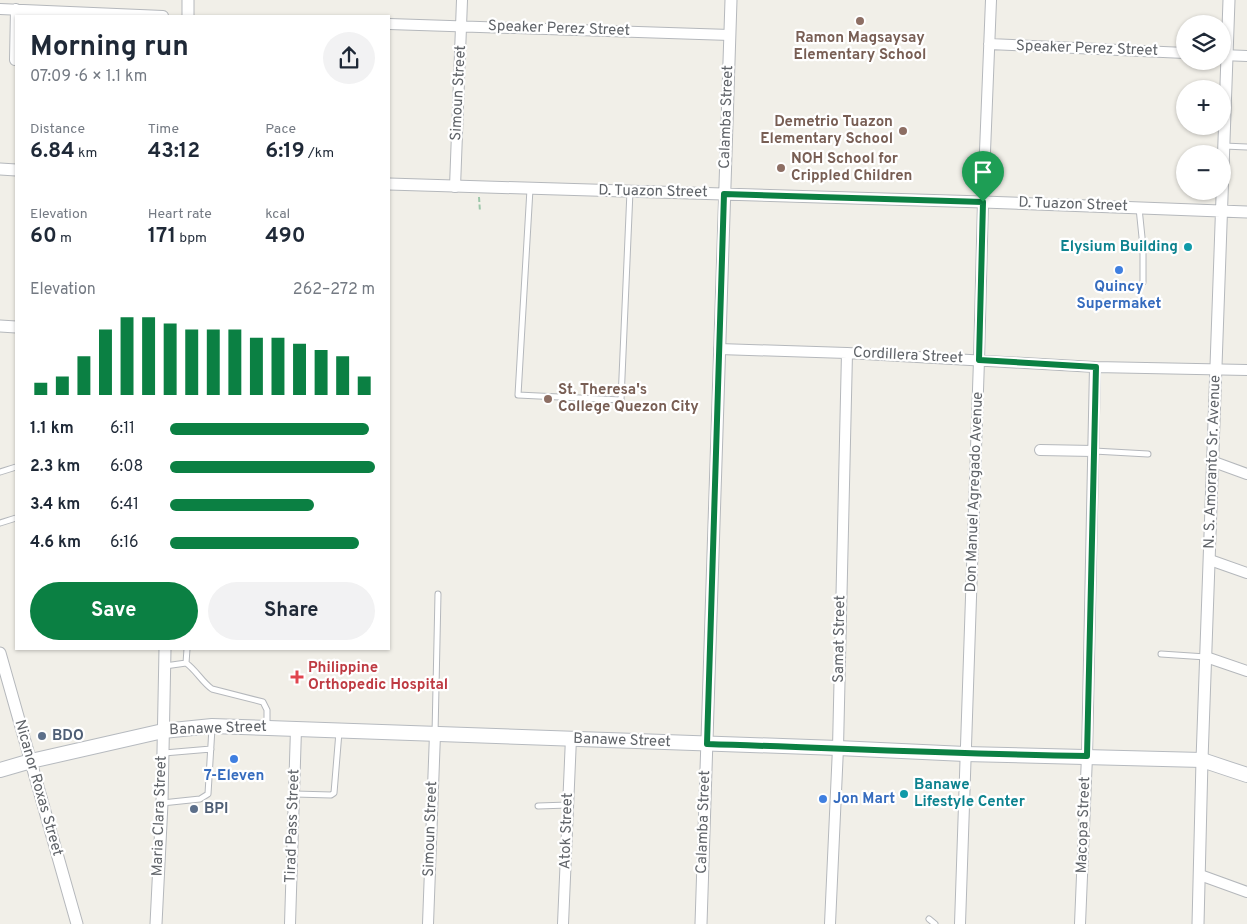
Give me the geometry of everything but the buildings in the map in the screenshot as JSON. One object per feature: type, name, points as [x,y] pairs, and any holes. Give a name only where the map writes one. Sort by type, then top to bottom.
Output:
[{"type":"main road","name":"Banawe Street","points":[[0,770],[31,761],[163,731],[212,726],[965,754],[1202,760],[1247,775]]},
{"type":"street","points":[[188,0],[188,15]]},
{"type":"street","name":"Simoun Street","points":[[455,187],[462,0]]},
{"type":"street","name":"Calamba Street","points":[[701,924],[732,0]]},
{"type":"street","name":"Don Manuel Agregado Avenue","points":[[960,924],[988,44],[991,0]]},
{"type":"street","name":"N. S. Amoranto Sr. Avenue","points":[[1228,15],[1229,0]]},
{"type":"street","points":[[0,9],[142,15]]},
{"type":"street","points":[[16,9],[16,15]]},
{"type":"street","name":"Speaker Perez Street","points":[[390,24],[730,35]]},
{"type":"street","name":"Speaker Perez Street","points":[[988,44],[1176,53]]},
{"type":"street","points":[[1231,55],[1247,56]]},
{"type":"street","name":"N. S. Amoranto Sr. Avenue","points":[[1224,145],[1225,70]]},
{"type":"street","points":[[0,169],[15,170]]},
{"type":"street","name":"D. Tuazon Street","points":[[390,184],[1247,212]]},
{"type":"street","name":"N. S. Amoranto Sr. Avenue","points":[[1198,924],[1202,760],[1222,200]]},
{"type":"street","points":[[0,326],[15,327]]},
{"type":"street","name":"Cordillera Street","points":[[719,349],[846,353],[1096,367],[1247,370]]},
{"type":"street","name":"Samat Street","points":[[830,924],[838,748],[846,353]]},
{"type":"street","name":"Macopa Street","points":[[1080,924],[1087,756],[1096,367]]},
{"type":"street","points":[[1040,450],[1093,451]]},
{"type":"street","points":[[1214,462],[1247,474]]},
{"type":"street","points":[[1210,560],[1247,574]]},
{"type":"street","name":"Maria Clara Street","points":[[156,924],[162,804],[165,650]]},
{"type":"street","name":"Nicanor Roxas Street","points":[[0,653],[77,924]]},
{"type":"street","points":[[1206,657],[1247,671]]},
{"type":"street","name":"Tirad Pass Street","points":[[290,924],[296,729]]},
{"type":"street","name":"Simoun Street","points":[[428,924],[435,734]]},
{"type":"street","name":"Atok Street","points":[[563,924],[571,738]]},
{"type":"street","points":[[1200,875],[1247,892]]},
{"type":"lane","points":[[1231,146],[1247,147]]},
{"type":"lane","points":[[530,189],[518,395],[621,400],[630,191]]},
{"type":"lane","points":[[1139,208],[1143,247],[1143,282]]},
{"type":"lane","points":[[1093,451],[1148,454]]},
{"type":"lane","points":[[0,472],[15,467]]},
{"type":"lane","points":[[0,524],[15,518]]},
{"type":"lane","points":[[435,734],[438,594]]},
{"type":"lane","points":[[186,663],[187,650]]},
{"type":"lane","points":[[1161,654],[1206,657]]},
{"type":"lane","points":[[164,666],[186,663],[212,689],[263,702],[267,710],[267,727]]},
{"type":"lane","points":[[162,804],[200,799],[208,794],[212,726]]},
{"type":"lane","points":[[295,794],[330,796],[334,793],[340,730]]},
{"type":"lane","points":[[163,753],[211,749]]},
{"type":"lane","points":[[538,806],[568,805]]},
{"type":"lane","points":[[929,919],[935,924]]},
{"type":"path","points":[[479,201],[480,212]]},
{"type":"place","name":"Ramon Magsaysay Elementary School","points":[[860,21]]},
{"type":"place","name":"Demetrio Tuazon Elementary School","points":[[903,131]]},
{"type":"place","name":"NOH School for Crippled Children","points":[[781,168]]},
{"type":"place","name":"Elysium Building","points":[[1188,247]]},
{"type":"place","name":"Quincy Supermaket","points":[[1119,270]]},
{"type":"place","name":"St. Theresa's College Quezon City","points":[[548,399]]},
{"type":"place","name":"Philippine Orthopedic Hospital","points":[[297,677]]},
{"type":"place","name":"BDO","points":[[42,736]]},
{"type":"place","name":"7-Eleven","points":[[234,759]]},
{"type":"place","name":"Banawe Lifestyle Center","points":[[904,794]]},
{"type":"place","name":"Jon Mart","points":[[823,799]]},
{"type":"place","name":"BPI","points":[[194,809]]},
{"type":"route","points":[[724,194],[983,202],[979,360],[1096,367],[1087,756],[965,754],[707,744],[724,194]]}]
